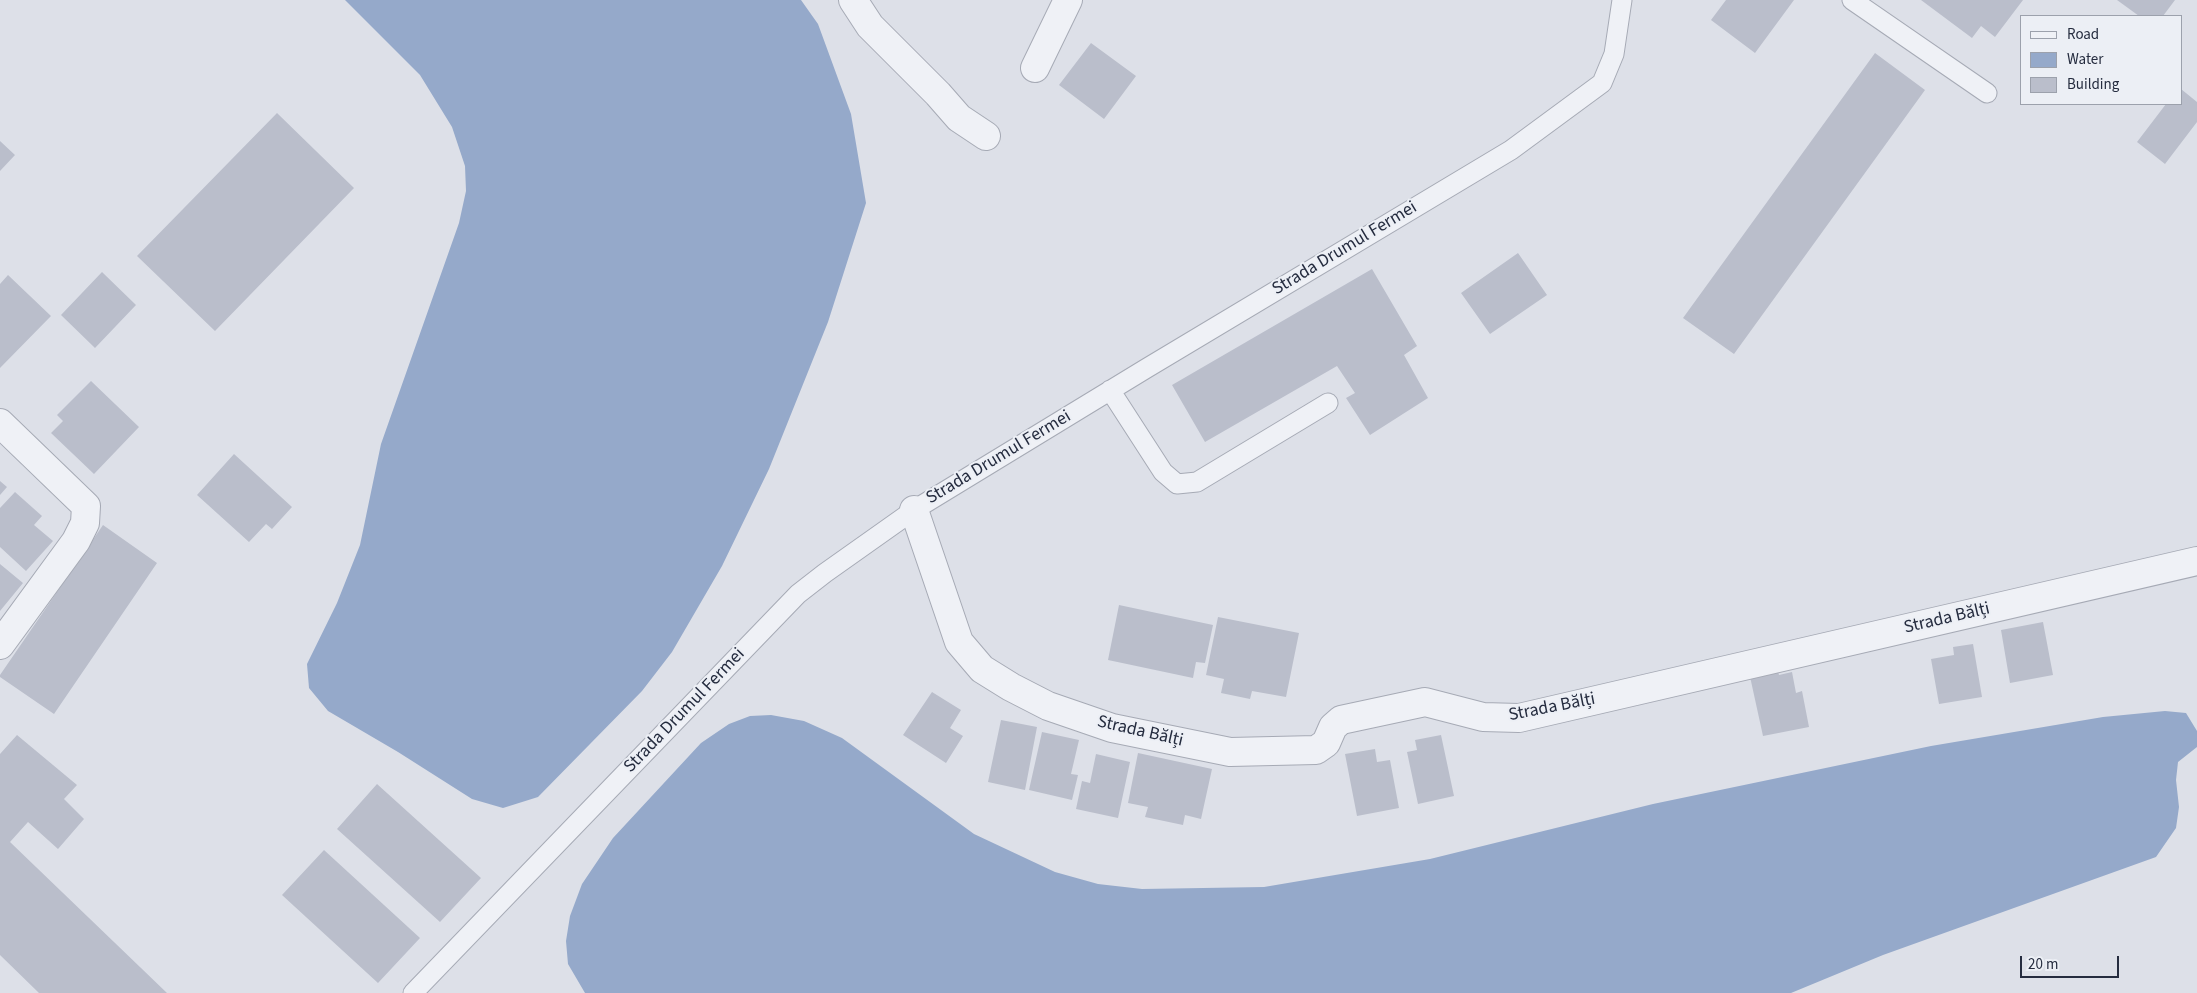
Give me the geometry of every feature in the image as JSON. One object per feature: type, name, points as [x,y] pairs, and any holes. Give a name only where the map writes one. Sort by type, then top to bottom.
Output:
[{"type":"street","points":[[853,0],[870,26],[938,94],[959,118],[986,136]]},
{"type":"street","points":[[1034,68],[1068,0]]},
{"type":"street","points":[[0,423],[86,506],[85,523],[76,541],[0,645]]},
{"type":"street","name":"Strada Bălți","points":[[914,510],[959,642],[982,669],[1048,706],[1112,728],[1230,752],[1316,750],[1326,744],[1333,728],[1341,720],[1425,702],[1483,717],[1519,718],[2197,561]]},
{"type":"lane","name":"Strada Drumul Fermei","points":[[413,993],[798,594],[825,572],[914,510],[1110,390],[1511,150],[1602,83],[1614,54],[1622,0]]},
{"type":"lane","points":[[1852,0],[1987,93]]},
{"type":"lane","points":[[1110,390],[1163,472],[1177,484],[1197,482],[1328,403]]},
{"type":"water","points":[[345,0],[801,0],[818,24],[851,114],[866,203],[828,322],[769,469],[722,566],[672,652],[642,691],[538,797],[503,808],[472,799],[398,752],[328,711],[309,688],[307,664],[337,603],[360,545],[381,444],[459,223],[466,191],[465,166],[452,127],[420,75]]},
{"type":"water","points":[[2165,711],[2186,713],[2197,731],[2197,747],[2178,762],[2176,780],[2179,807],[2176,828],[2156,857],[1883,955],[1791,993],[585,993],[568,964],[566,941],[570,916],[582,884],[613,838],[701,743],[729,724],[750,716],[771,715],[804,721],[842,738],[974,834],[1055,872],[1098,884],[1142,889],[1264,887],[1430,859],[1653,804],[1931,746],[2103,717]]},
{"type":"building","points":[[1726,0],[1794,0],[1755,53],[1711,20]]},
{"type":"building","points":[[1921,0],[2023,0],[1995,37],[1981,26],[1972,38]]},
{"type":"building","points":[[2117,0],[2175,0],[2164,15],[2138,15]]},
{"type":"building","points":[[1091,43],[1136,76],[1104,119],[1059,85]]},
{"type":"building","points":[[1875,53],[1925,90],[1734,354],[1683,318]]},
{"type":"building","points":[[2182,90],[2197,102],[2197,122],[2165,164],[2137,142],[2165,105],[2182,105]]},
{"type":"building","points":[[277,113],[354,188],[215,331],[137,256]]},
{"type":"building","points":[[0,141],[15,155],[0,171]]},
{"type":"building","points":[[1518,253],[1547,295],[1490,334],[1461,293]]},
{"type":"building","points":[[1372,269],[1417,346],[1404,355],[1428,398],[1370,435],[1346,398],[1355,393],[1337,366],[1205,442],[1172,385]]},
{"type":"building","points":[[102,272],[136,305],[95,348],[61,315]]},
{"type":"building","points":[[8,275],[51,316],[0,368],[0,284]]},
{"type":"building","points":[[91,381],[139,427],[94,474],[51,433],[63,421],[57,415]]},
{"type":"building","points":[[234,454],[292,507],[272,529],[266,524],[249,542],[197,495]]},
{"type":"building","points":[[0,481],[7,487],[0,495]]},
{"type":"building","points":[[15,492],[42,516],[34,525],[53,541],[26,571],[0,547],[0,508]]},
{"type":"building","points":[[103,525],[157,563],[54,714],[0,677],[0,675]]},
{"type":"building","points":[[0,564],[23,583],[0,611]]},
{"type":"building","points":[[1119,605],[1213,625],[1205,663],[1196,662],[1193,678],[1108,660]]},
{"type":"building","points":[[1218,617],[1299,633],[1286,697],[1252,691],[1250,699],[1221,693],[1224,679],[1206,675]]},
{"type":"building","points":[[2043,622],[2053,675],[2010,683],[2001,630]]},
{"type":"building","points":[[1973,644],[1982,697],[1939,704],[1931,659],[1954,655],[1953,647]]},
{"type":"building","points":[[1777,667],[1779,675],[1792,672],[1796,693],[1802,691],[1809,727],[1763,736],[1749,672]]},
{"type":"building","points":[[932,692],[961,710],[950,728],[963,736],[946,763],[903,735]]},
{"type":"building","points":[[1001,720],[1037,727],[1025,790],[988,782]]},
{"type":"building","points":[[1042,732],[1079,740],[1071,774],[1078,775],[1072,800],[1029,790]]},
{"type":"building","points":[[17,735],[77,785],[64,799],[84,819],[58,849],[28,822],[10,842],[167,993],[39,993],[0,955],[0,754]]},
{"type":"building","points":[[1441,735],[1454,796],[1418,804],[1407,752],[1417,750],[1415,740]]},
{"type":"building","points":[[1375,749],[1377,762],[1390,760],[1399,808],[1357,816],[1345,754]]},
{"type":"building","points":[[1138,753],[1212,769],[1201,819],[1185,815],[1183,825],[1145,817],[1148,807],[1128,803]]},
{"type":"building","points":[[1096,754],[1130,762],[1118,818],[1076,809],[1082,781],[1090,783]]},
{"type":"building","points":[[377,784],[481,878],[440,922],[337,829]]},
{"type":"building","points":[[324,850],[420,938],[378,983],[282,895]]}]
